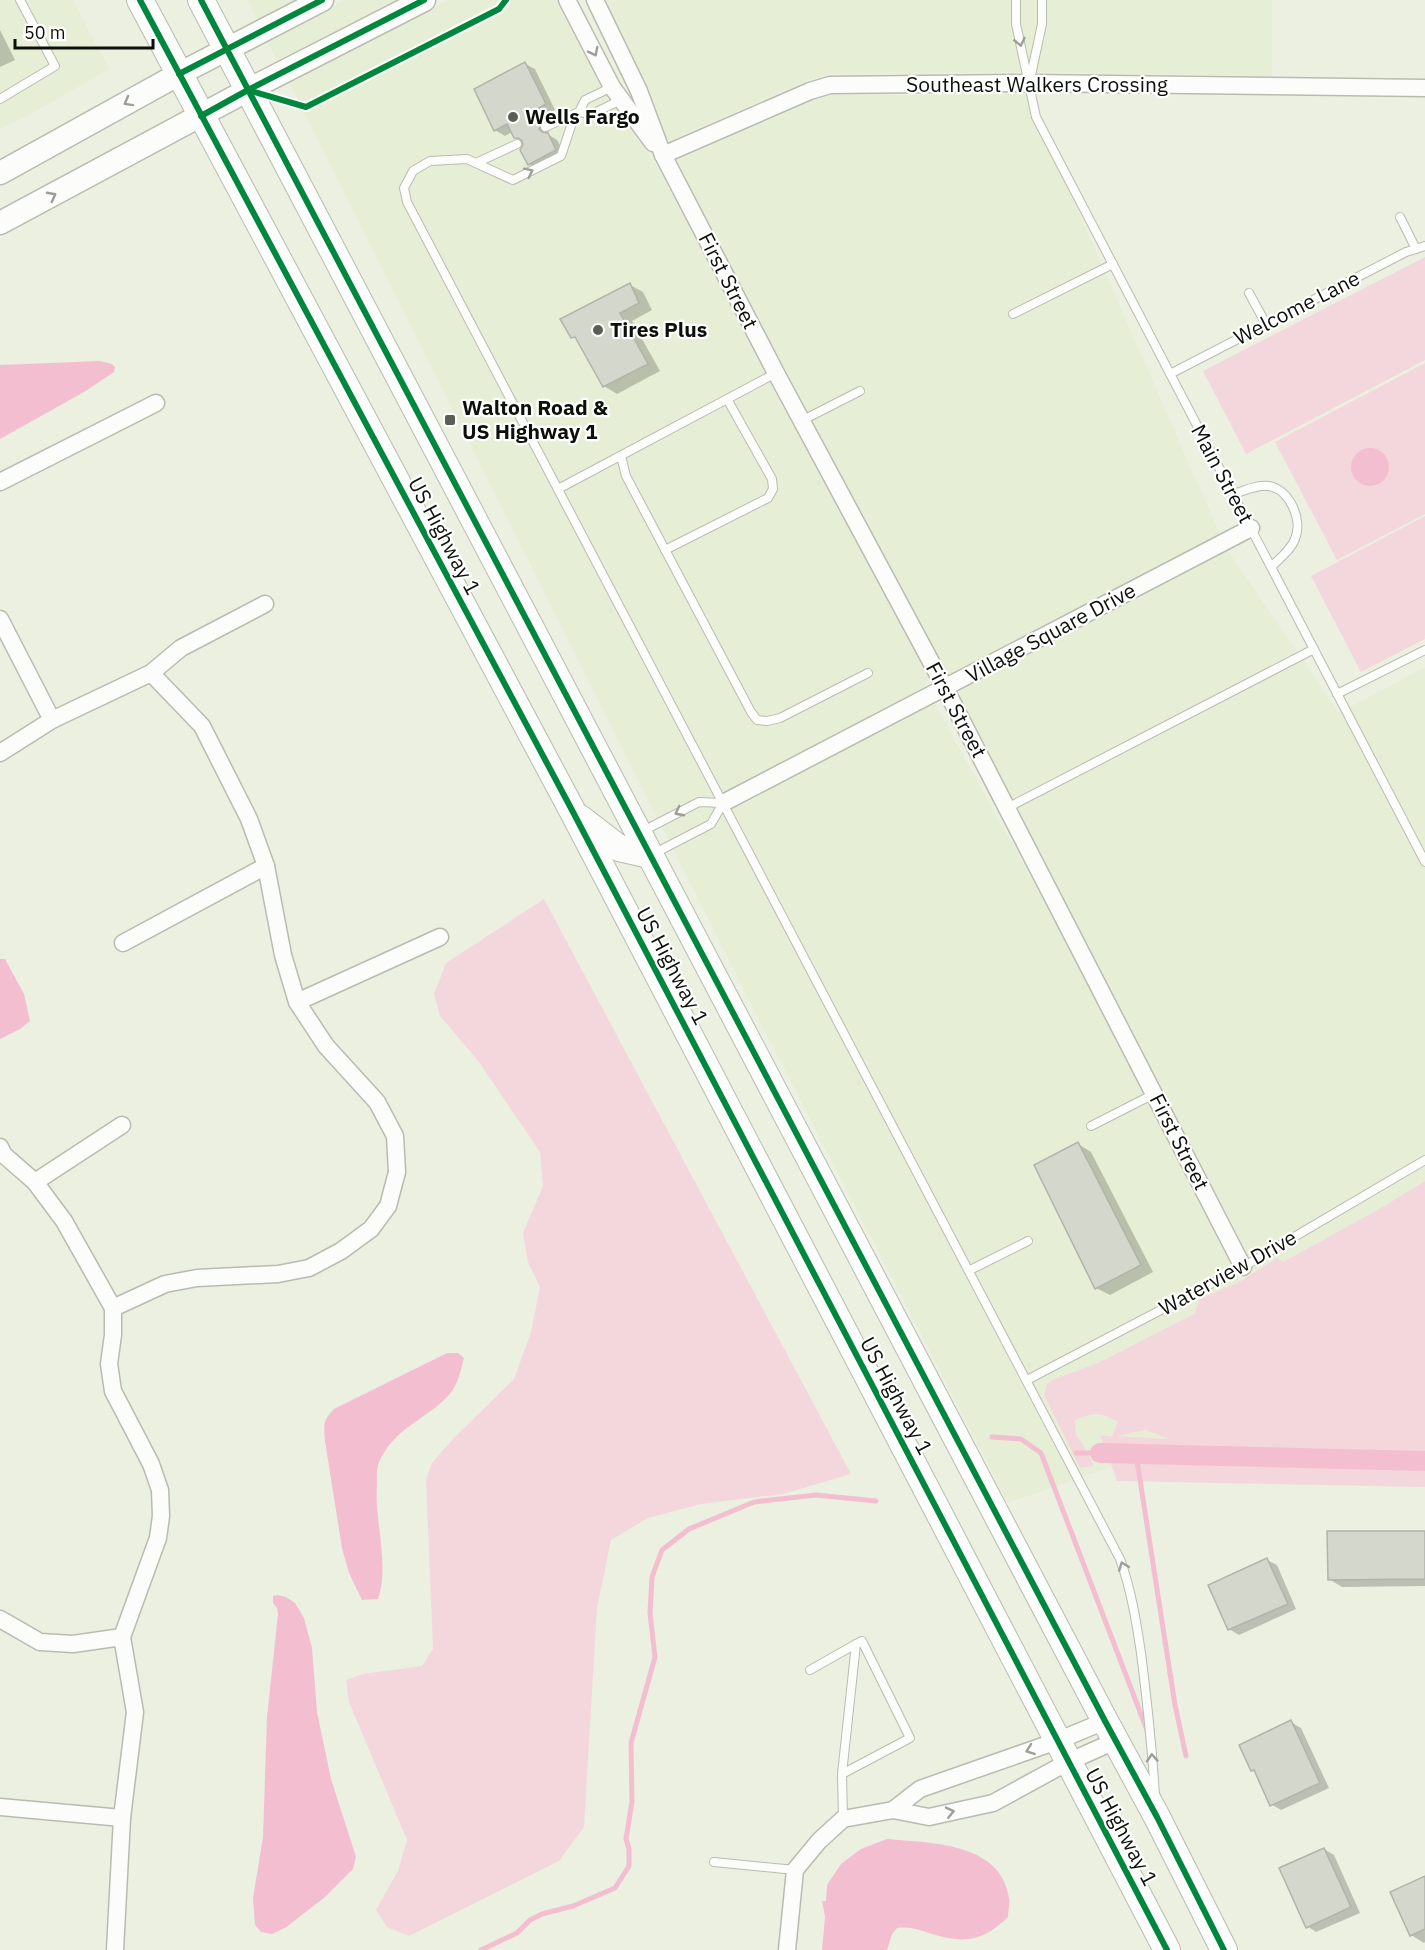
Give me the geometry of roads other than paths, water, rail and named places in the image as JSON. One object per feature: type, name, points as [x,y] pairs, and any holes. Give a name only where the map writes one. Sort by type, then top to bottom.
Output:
[{"type":"main road","name":"US Highway 1","points":[[140,0],[573,812],[1167,1950]]},
{"type":"main road","name":"US Highway 1","points":[[201,0],[1157,1817],[1224,1950]]},
{"type":"main road","points":[[0,173],[179,74],[322,0]]},
{"type":"main road","points":[[0,223],[248,90],[424,0]]},
{"type":"main road","points":[[573,812],[619,848],[644,845]]},
{"type":"street","name":"First Street","points":[[567,0],[616,94],[663,155]]},
{"type":"street","name":"First Street","points":[[595,0],[639,91],[663,155],[801,421],[945,688],[1244,1267]]},
{"type":"street","name":"Southeast Walkers Crossing","points":[[663,155],[810,91],[830,85],[1029,83],[1425,88]]},
{"type":"street","points":[[0,482],[156,402]]},
{"type":"street","name":"Village Square Drive","points":[[723,803],[1251,528]]},
{"type":"street","points":[[0,753],[52,720],[151,673],[181,648],[265,604]]},
{"type":"street","points":[[0,619],[52,720]]},
{"type":"street","points":[[113,1308],[165,1284],[197,1278],[278,1274],[309,1268],[341,1251],[371,1229],[388,1206],[397,1172],[395,1136],[377,1102],[326,1046],[297,1002],[283,955],[266,866],[249,819],[202,726],[151,673]]},
{"type":"street","points":[[123,943],[266,866]]},
{"type":"street","points":[[297,1002],[440,937]]},
{"type":"street","points":[[35,1182],[122,1125]]},
{"type":"street","points":[[0,1147],[4,1155],[35,1182],[64,1221],[113,1308],[113,1335],[109,1364],[113,1391],[151,1464],[159,1490],[161,1516],[158,1538],[122,1637],[135,1712],[122,1818],[115,1950]]},
{"type":"street","points":[[0,1619],[40,1642],[73,1644],[122,1637]]},
{"type":"street","points":[[893,1809],[920,1789],[1063,1751],[1110,1731]]},
{"type":"street","points":[[788,1950],[795,1870],[819,1841],[843,1819],[893,1809],[929,1817],[993,1803],[1063,1751],[1110,1731]]},
{"type":"street","points":[[0,1807],[122,1818]]},
{"type":"lane","points":[[0,99],[55,66],[20,0]]},
{"type":"lane","name":"Main Street","points":[[1016,0],[1016,24],[1036,117],[1425,862]]},
{"type":"lane","name":"Main Street","points":[[1029,83],[1042,24],[1042,0]]},
{"type":"lane","points":[[616,94],[585,100],[577,113],[561,156],[513,180],[466,159],[430,161],[413,171],[404,188],[407,202],[1120,1558],[1130,1586],[1147,1700],[1157,1817]]},
{"type":"lane","points":[[545,127],[577,113],[592,114],[616,94]]},
{"type":"lane","points":[[476,163],[517,144]]},
{"type":"lane","points":[[1400,216],[1416,249]]},
{"type":"lane","name":"Welcome Lane","points":[[1170,374],[1406,252],[1425,246]]},
{"type":"lane","points":[[1013,314],[1113,264]]},
{"type":"lane","points":[[1249,293],[1266,324]]},
{"type":"lane","points":[[558,489],[776,373]]},
{"type":"lane","points":[[801,421],[860,391]]},
{"type":"lane","points":[[665,550],[768,498],[773,489],[772,479],[727,399]]},
{"type":"lane","points":[[621,456],[626,476],[751,712],[758,720],[767,721],[780,718],[868,673]]},
{"type":"lane","points":[[1233,494],[1268,486],[1281,490],[1292,504],[1298,523],[1296,537],[1293,545],[1271,567]]},
{"type":"lane","points":[[1007,808],[1314,649]]},
{"type":"lane","points":[[1337,694],[1425,650]]},
{"type":"lane","name":"Village Square Drive","points":[[699,802],[723,803],[711,824],[644,845],[699,802]]},
{"type":"lane","points":[[1091,1126],[1154,1094]]},
{"type":"lane","name":"Waterview Drive","points":[[1027,1380],[1244,1267],[1425,1160]]},
{"type":"lane","points":[[970,1270],[1028,1241]]},
{"type":"lane","points":[[810,1670],[862,1641],[910,1738],[842,1774]]},
{"type":"lane","points":[[843,1819],[842,1774],[856,1644]]},
{"type":"lane","points":[[714,1862],[795,1870]]},
{"type":"waterway","points":[[992,1437],[1021,1439],[1041,1453],[1147,1730]]},
{"type":"waterway","points":[[1076,1453],[1100,1453]]},
{"type":"waterway","points":[[1100,1453],[1425,1461]]},
{"type":"waterway","points":[[1136,1454],[1175,1705],[1186,1756]]},
{"type":"waterway","points":[[481,1950],[517,1933],[530,1920],[542,1914],[573,1906],[615,1888],[629,1866],[629,1849],[626,1839],[632,1802],[631,1743],[655,1657],[650,1613],[652,1577],[662,1550],[689,1529],[754,1502],[816,1495],[876,1501]]},
{"type":"place","name":"Wells Fargo","points":[[513,117]]},
{"type":"place","name":"Tires Plus","points":[[598,330]]},
{"type":"place","name":"Walton Road & US Highway 1","points":[[450,420]]}]
